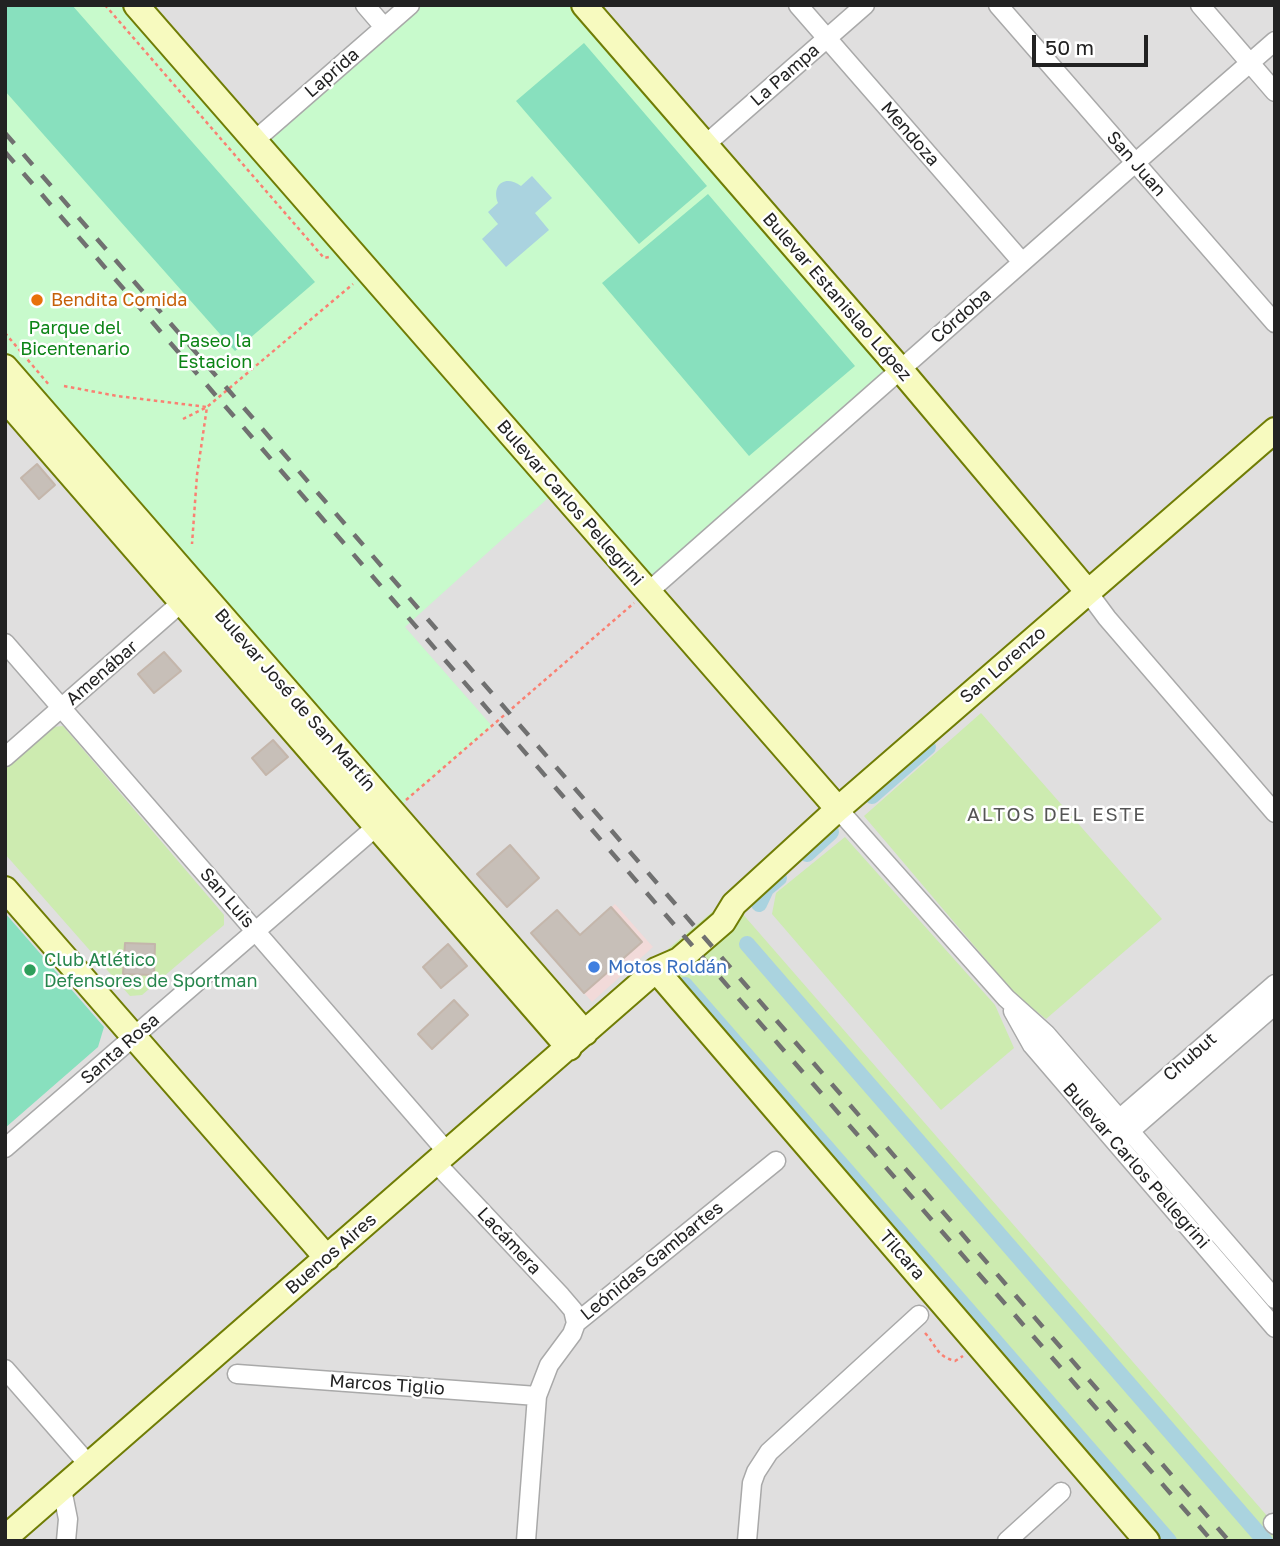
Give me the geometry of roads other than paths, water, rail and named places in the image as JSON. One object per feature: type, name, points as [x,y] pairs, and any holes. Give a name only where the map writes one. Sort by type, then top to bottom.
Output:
[{"type":"main road","name":"Bulevar Carlos Pellegrini","points":[[136,5],[838,809]]},
{"type":"main road","name":"Bulevar Estanislao López","points":[[584,5],[900,369],[1087,591]]},
{"type":"main road","name":"Bulevar José de San Martín","points":[[5,367],[190,596]]},
{"type":"main road","name":"Bulevar José de San Martín","points":[[5,399],[190,596],[577,1040]]},
{"type":"main road","name":"San Lorenzo","points":[[701,932],[712,912],[734,904],[838,809],[1275,430]]},
{"type":"main road","points":[[5,888],[327,1258]]},
{"type":"main road","name":"Buenos Aires","points":[[5,1538],[656,970],[668,949],[701,932]]},
{"type":"main road","name":"Tilcara","points":[[656,970],[1147,1541]]},
{"type":"street","points":[[365,5],[384,27]]},
{"type":"street","name":"Laprida","points":[[254,141],[410,5]]},
{"type":"street","name":"Mendoza","points":[[798,5],[1022,262]]},
{"type":"street","name":"La Pampa","points":[[705,145],[865,5]]},
{"type":"street","name":"San Juan","points":[[998,5],[1275,323]]},
{"type":"street","points":[[1200,5],[1275,92]]},
{"type":"street","name":"Córdoba","points":[[648,592],[1275,41]]},
{"type":"street","name":"Bulevar Estanislao López","points":[[1087,591],[1114,612],[1275,797]]},
{"type":"street","name":"Bulevar Estanislao López","points":[[1087,591],[1107,618],[1275,813]]},
{"type":"street","name":"Amenábar","points":[[5,757],[190,596]]},
{"type":"street","name":"San Luis","points":[[5,643],[256,931],[442,1158]]},
{"type":"street","name":"Bulevar Carlos Pellegrini","points":[[838,809],[1006,998],[1118,1131],[1275,1299]]},
{"type":"street","name":"Santa Rosa","points":[[5,1147],[385,819]]},
{"type":"street","name":"Chubut","points":[[1118,1131],[1275,984]]},
{"type":"street","name":"Chubut","points":[[1118,1131],[1275,1005]]},
{"type":"street","name":"Bulevar Carlos Pellegrini","points":[[1118,1131],[1275,1328]]},
{"type":"street","name":"Lacámera","points":[[442,1158],[573,1310],[576,1323]]},
{"type":"street","name":"Leónidas Gambartes","points":[[526,1541],[537,1396],[549,1365],[572,1335],[576,1323],[776,1161]]},
{"type":"street","points":[[747,1541],[752,1483],[769,1452],[912,1321]]},
{"type":"street","points":[[5,1369],[89,1465]]},
{"type":"street","name":"Marcos Tiglio","points":[[237,1374],[537,1396]]},
{"type":"street","points":[[62,1489],[68,1519],[66,1541]]},
{"type":"street","points":[[1007,1541],[1060,1492]]},
{"type":"water","points":[[532,176],[552,198],[535,213],[549,230],[506,267],[482,239],[498,224],[488,212],[498,203],[496,191],[501,183],[510,181],[521,186]]},
{"type":"waterway","points":[[872,796],[928,747]]},
{"type":"waterway","points":[[807,854],[831,832]]},
{"type":"waterway","points":[[759,904],[766,889],[779,878]]},
{"type":"waterway","points":[[747,944],[1265,1541]]},
{"type":"waterway","points":[[685,985],[1169,1541]]},
{"type":"railway","points":[[5,133],[1229,1541]]},
{"type":"railway","points":[[5,152],[1212,1541]]},
{"type":"place","name":"Bendita Comida","points":[[37,300]]},
{"type":"place","name":"Motos Roldán","points":[[594,967]]},
{"type":"place","name":"Club Atlético Defensores de Sportman","points":[[30,970]]},
{"type":"district","name":"ALTOS DEL ESTE","points":[[1057,815]]},
{"type":"park label","name":"Parque del Bicentenario","points":[[75,338]]},
{"type":"park label","name":"Paseo la Estacion","points":[[215,351]]}]
